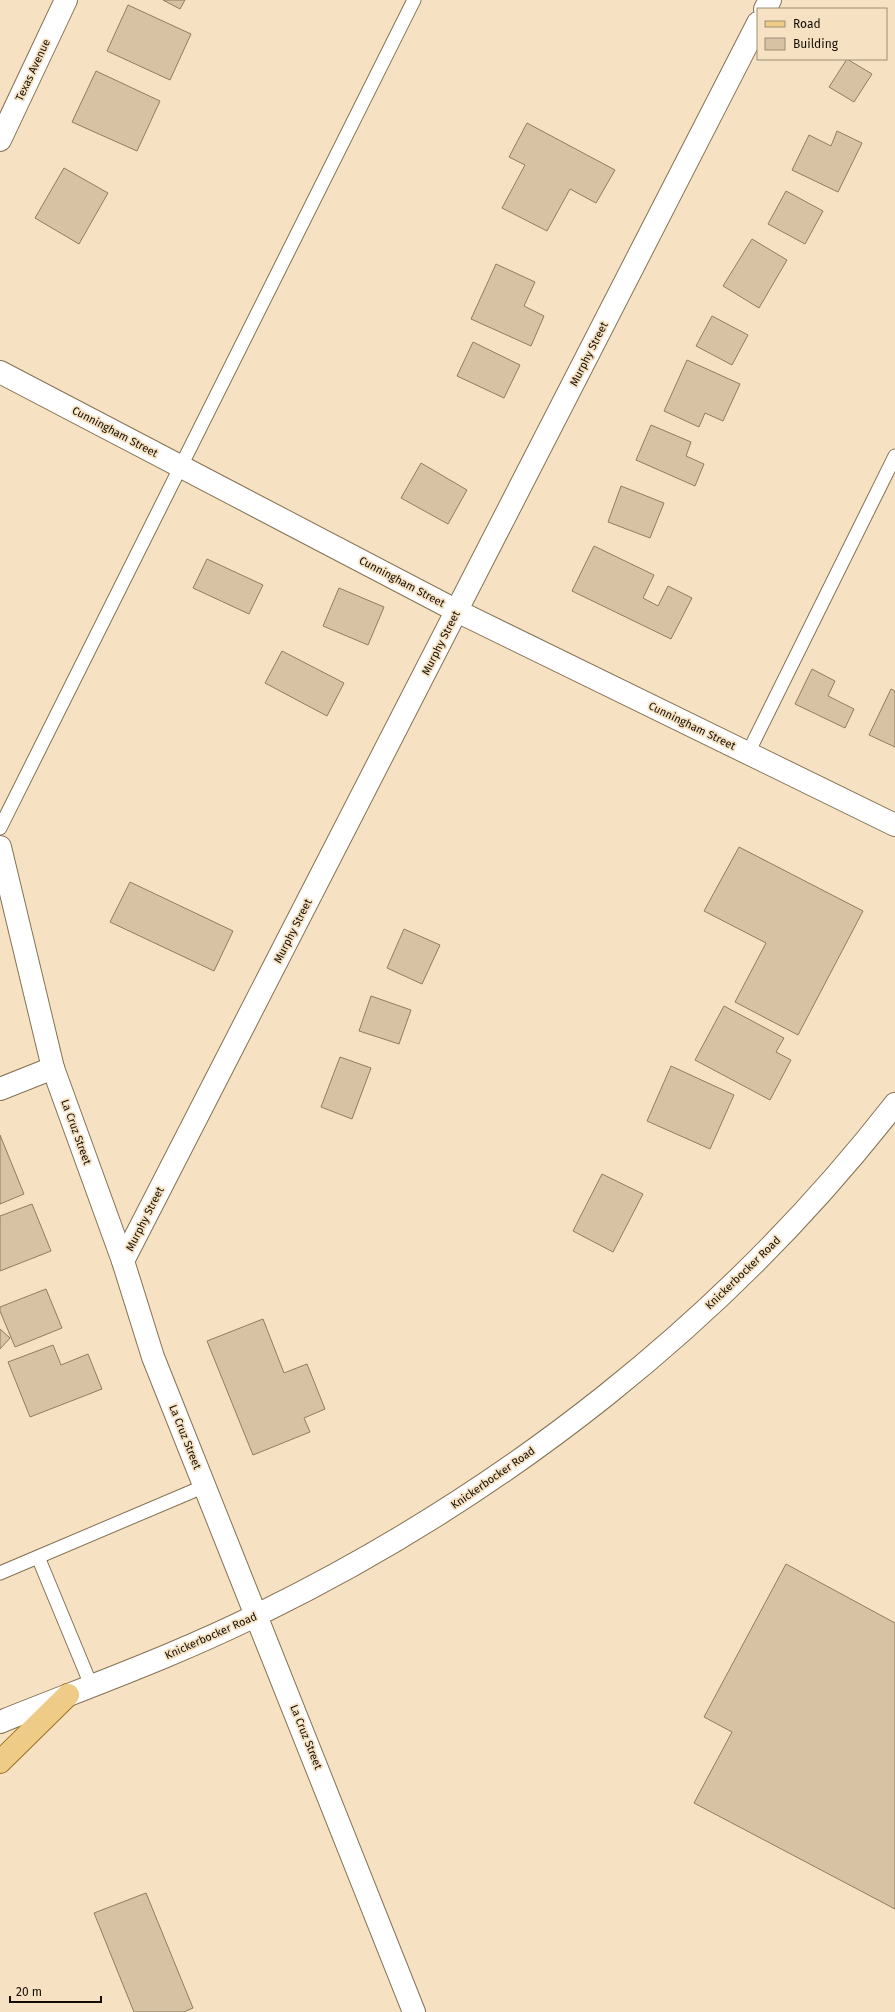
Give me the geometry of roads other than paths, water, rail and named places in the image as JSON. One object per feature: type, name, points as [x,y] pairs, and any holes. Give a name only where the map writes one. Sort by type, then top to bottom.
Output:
[{"type":"main road","points":[[0,1762],[68,1695]]},
{"type":"street","name":"Texas Avenue","points":[[0,140],[66,0]]},
{"type":"street","name":"Murphy Street","points":[[123,1261],[757,25]]},
{"type":"street","name":"Cunningham Street","points":[[0,372],[457,611],[895,825]]},
{"type":"street","name":"La Cruz Street","points":[[0,847],[53,1068],[123,1261],[153,1357],[258,1615],[414,2012]]},
{"type":"street","points":[[0,1089],[53,1068]]},
{"type":"street","name":"Knickerbocker Road","points":[[0,1722],[194,1644],[258,1615],[356,1565],[456,1504],[590,1408],[698,1315],[753,1265],[843,1169],[895,1104]]},
{"type":"lane","points":[[0,828],[414,0]]},
{"type":"lane","points":[[748,753],[895,456]]},
{"type":"lane","points":[[0,1573],[205,1486]]},
{"type":"lane","points":[[38,1557],[91,1685]]}]
